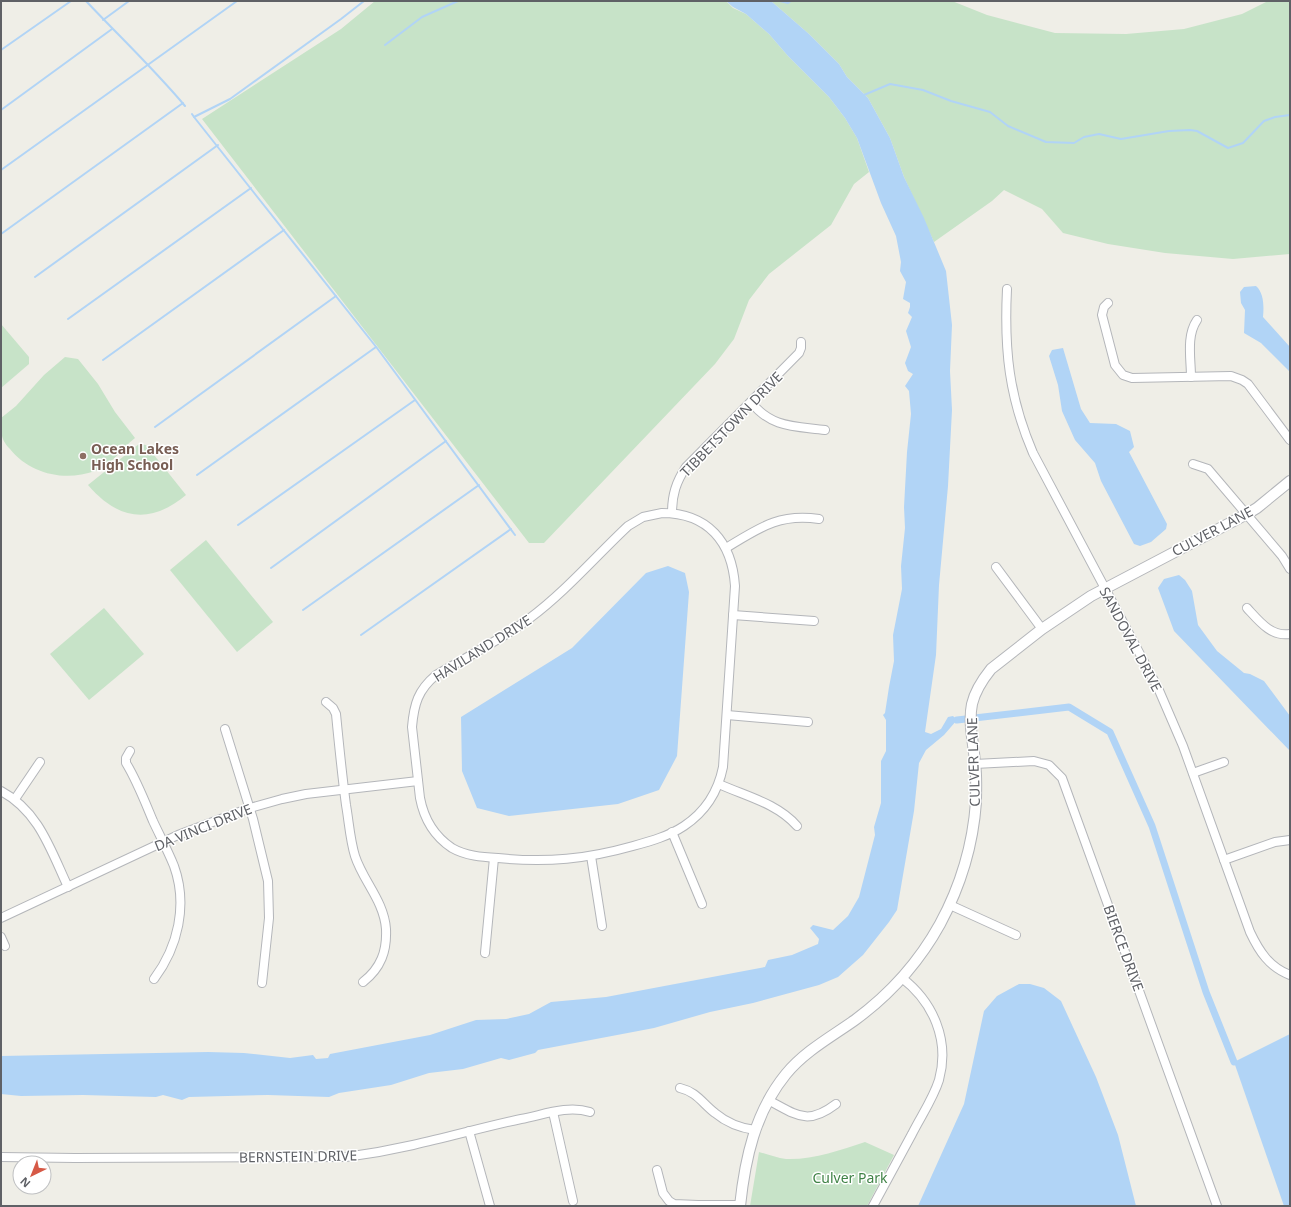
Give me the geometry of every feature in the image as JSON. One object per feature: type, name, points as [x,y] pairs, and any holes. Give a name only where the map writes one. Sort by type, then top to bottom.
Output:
[{"type":"street","name":"SANDOVAL DRIVE","points":[[1007,290],[1005,316],[1006,351],[1012,390],[1018,415],[1033,453],[1170,714],[1193,773],[1250,932],[1257,947],[1270,963],[1290,975]]},
{"type":"street","points":[[1108,302],[1104,307],[1102,315],[1115,365],[1123,374],[1132,378],[1231,376],[1242,380],[1248,384],[1290,440]]},
{"type":"street","points":[[1191,377],[1191,336],[1192,329],[1197,320]]},
{"type":"street","name":"TIBBETSTOWN DRIVE","points":[[672,513],[674,492],[677,482],[683,472],[799,353],[801,342]]},
{"type":"street","points":[[751,402],[762,414],[778,423],[787,426],[825,430]]},
{"type":"street","points":[[1193,464],[1208,469],[1282,556],[1290,569]]},
{"type":"street","name":"CULVER LANE","points":[[740,1206],[745,1170],[755,1130],[768,1100],[786,1074],[822,1041],[873,1005],[902,978],[927,946],[950,905],[971,840],[976,802],[976,764],[971,718],[973,703],[980,685],[992,669],[1042,629],[1091,596],[1247,514],[1290,481]]},
{"type":"street","name":"HAVILAND DRIVE","points":[[672,513],[686,516],[708,528],[721,540],[732,563],[734,575],[735,586],[723,767],[718,784],[710,801],[703,810],[684,826],[672,832],[643,843],[591,856],[528,861],[476,856],[462,853],[453,848],[438,837],[429,824],[422,809],[412,727],[413,716],[419,694],[429,681],[436,675],[502,638],[530,618],[550,602],[634,522],[652,514],[672,513]]},
{"type":"street","points":[[726,548],[758,529],[776,521],[796,518],[819,519]]},
{"type":"street","points":[[996,567],[1042,629]]},
{"type":"street","points":[[1247,608],[1265,627],[1275,633],[1290,634]]},
{"type":"street","points":[[733,615],[814,621]]},
{"type":"street","points":[[326,702],[333,708],[336,714],[351,842],[360,870],[378,900],[386,929],[385,951],[381,961],[371,975],[363,982]]},
{"type":"street","points":[[727,715],[808,722]]},
{"type":"street","points":[[225,729],[261,848],[268,887],[269,918],[262,984]]},
{"type":"street","points":[[130,751],[126,758],[126,763],[174,867],[180,903],[178,928],[173,945],[163,967],[154,979]]},
{"type":"street","name":"BIERCE DRIVE","points":[[976,764],[1034,761],[1049,766],[1062,778],[1217,1206]]},
{"type":"street","points":[[15,799],[40,762]]},
{"type":"street","points":[[1193,773],[1224,762]]},
{"type":"street","name":"DA VINCI DRIVE","points":[[1,918],[163,842],[250,808],[282,799],[344,789],[418,781]]},
{"type":"street","points":[[718,784],[774,807],[790,818],[797,826]]},
{"type":"street","points":[[1,791],[15,799],[31,815],[38,825],[68,887]]},
{"type":"street","points":[[672,832],[702,904]]},
{"type":"street","points":[[1224,860],[1275,842],[1290,840]]},
{"type":"street","points":[[591,856],[602,926]]},
{"type":"street","points":[[484,953],[494,858]]},
{"type":"street","points":[[950,905],[1016,935]]},
{"type":"street","points":[[1,937],[5,946]]},
{"type":"street","points":[[873,1206],[935,1090],[941,1067],[942,1046],[936,1021],[925,1001],[916,990],[902,978]]},
{"type":"street","points":[[680,1088],[691,1091],[723,1119],[739,1127],[755,1130]]},
{"type":"street","points":[[768,1100],[800,1117],[814,1117],[825,1112],[836,1104]]},
{"type":"street","name":"BERNSTEIN DRIVE","points":[[1,1157],[346,1157],[412,1146],[553,1112],[574,1109],[590,1112]]},
{"type":"street","points":[[553,1112],[573,1201]]},
{"type":"street","points":[[469,1132],[490,1206]]},
{"type":"street","points":[[657,1170],[663,1193],[669,1201],[674,1204],[740,1206]]},
{"type":"green space","points":[[375,1],[726,1],[733,8],[746,14],[769,34],[788,56],[829,97],[845,118],[857,138],[869,172],[854,184],[831,225],[769,274],[749,300],[734,339],[715,364],[544,543],[529,543],[202,119],[341,29]]},
{"type":"green space","points":[[771,1],[952,1],[987,15],[1055,33],[1126,34],[1184,29],[1242,14],[1268,1],[1290,1],[1290,254],[1233,259],[1165,253],[1108,244],[1063,233],[1042,209],[1004,190],[992,201],[934,242],[904,177],[890,138],[868,98],[847,77],[839,64],[809,34]]},
{"type":"green space","points":[[1,324],[29,357],[29,364],[1,388]]},
{"type":"green space","points":[[65,357],[78,359],[98,384],[115,412],[135,438],[106,465],[95,471],[72,476],[49,474],[28,465],[18,458],[6,445],[1,434],[1,418],[16,406],[44,375]]},
{"type":"green space","points":[[139,444],[146,445],[186,495],[173,505],[160,511],[147,514],[135,514],[111,506],[99,497],[88,485]]},
{"type":"green space","points":[[206,540],[273,622],[237,652],[170,570]]},
{"type":"green space","points":[[104,608],[144,654],[89,700],[50,654]]},
{"type":"green space","name":"Culver Park","points":[[865,1142],[894,1155],[867,1206],[750,1206],[759,1152],[786,1159],[796,1159],[826,1154]]},
{"type":"water","points":[[726,1],[771,1],[809,34],[839,64],[847,77],[868,98],[890,138],[904,177],[924,218],[946,271],[952,325],[950,371],[952,410],[948,486],[939,585],[936,655],[925,732],[931,734],[941,729],[948,717],[953,716],[957,720],[944,735],[926,750],[919,763],[914,811],[897,910],[863,955],[838,977],[819,985],[753,1003],[710,1012],[654,1028],[538,1050],[535,1053],[509,1060],[501,1058],[463,1069],[429,1073],[391,1085],[339,1093],[329,1097],[268,1095],[189,1097],[182,1100],[163,1095],[156,1097],[83,1095],[21,1096],[1,1094],[1,1056],[208,1052],[244,1053],[290,1058],[313,1055],[316,1059],[328,1058],[330,1054],[430,1035],[476,1020],[506,1019],[529,1014],[551,1002],[606,997],[765,967],[768,960],[792,955],[818,944],[819,939],[810,928],[813,925],[833,930],[848,916],[859,897],[875,835],[874,827],[881,803],[881,761],[886,751],[886,720],[883,715],[885,713],[894,661],[893,635],[902,589],[901,566],[905,528],[904,507],[911,414],[909,391],[905,386],[913,374],[908,371],[905,363],[911,347],[906,331],[912,317],[908,313],[910,303],[903,299],[906,282],[900,271],[901,262],[896,236],[881,203],[857,138],[845,118],[829,97],[788,56],[769,34],[746,14],[733,7]]},
{"type":"water","points":[[1256,286],[1261,292],[1262,296],[1263,317],[1290,347],[1290,372],[1261,343],[1244,333],[1245,310],[1241,303],[1240,292],[1244,287]]},
{"type":"water","points":[[1063,348],[1081,409],[1090,423],[1116,424],[1130,431],[1134,447],[1129,452],[1167,524],[1166,529],[1151,542],[1140,546],[1134,544],[1101,481],[1095,463],[1075,440],[1062,411],[1058,385],[1049,356],[1052,350]]},
{"type":"water","points":[[668,566],[685,573],[689,592],[677,756],[659,790],[618,804],[509,816],[477,808],[462,771],[461,717],[572,648],[646,573]]},
{"type":"water","points":[[1179,575],[1185,580],[1192,591],[1198,625],[1217,651],[1244,673],[1250,674],[1264,681],[1290,716],[1290,751],[1174,631],[1158,588],[1164,579]]},
{"type":"water","points":[[1019,984],[1030,984],[1044,988],[1061,1001],[1096,1077],[1118,1135],[1136,1206],[918,1206],[964,1104],[984,1011],[997,996]]},
{"type":"water","points":[[1290,1034],[1290,1206],[1284,1206],[1234,1062]]},
{"type":"waterway","points":[[1,50],[71,1]]},
{"type":"waterway","points":[[86,1],[149,66],[185,106]]},
{"type":"waterway","points":[[103,20],[129,1]]},
{"type":"waterway","points":[[1,170],[237,1]]},
{"type":"waterway","points":[[192,114],[194,117],[230,99],[364,1]]},
{"type":"waterway","points":[[385,45],[422,17],[458,1]]},
{"type":"waterway","points":[[780,1],[788,3],[791,1]]},
{"type":"waterway","points":[[1,110],[112,29]]},
{"type":"waterway","points":[[864,95],[890,84],[923,90],[951,101],[990,112],[1008,126],[1046,142],[1074,143],[1084,137],[1099,134],[1121,139],[1169,131],[1190,130],[1197,131],[1228,148],[1243,143],[1264,121],[1275,117],[1290,115]]},
{"type":"waterway","points":[[1,234],[183,103]]},
{"type":"waterway","points":[[194,117],[377,348],[515,535]]},
{"type":"waterway","points":[[35,277],[218,145]]},
{"type":"waterway","points":[[68,319],[251,188]]},
{"type":"waterway","points":[[103,360],[284,230]]},
{"type":"waterway","points":[[155,427],[336,296]]},
{"type":"waterway","points":[[197,475],[376,347]]},
{"type":"waterway","points":[[238,525],[415,400]]},
{"type":"waterway","points":[[271,568],[446,441]]},
{"type":"waterway","points":[[303,610],[479,485]]},
{"type":"waterway","points":[[361,635],[511,529]]},
{"type":"waterway","points":[[957,720],[1069,707],[1110,732],[1152,826],[1206,992],[1234,1062]]},
{"type":"place","name":"Ocean Lakes High School","points":[[83,456]]}]
